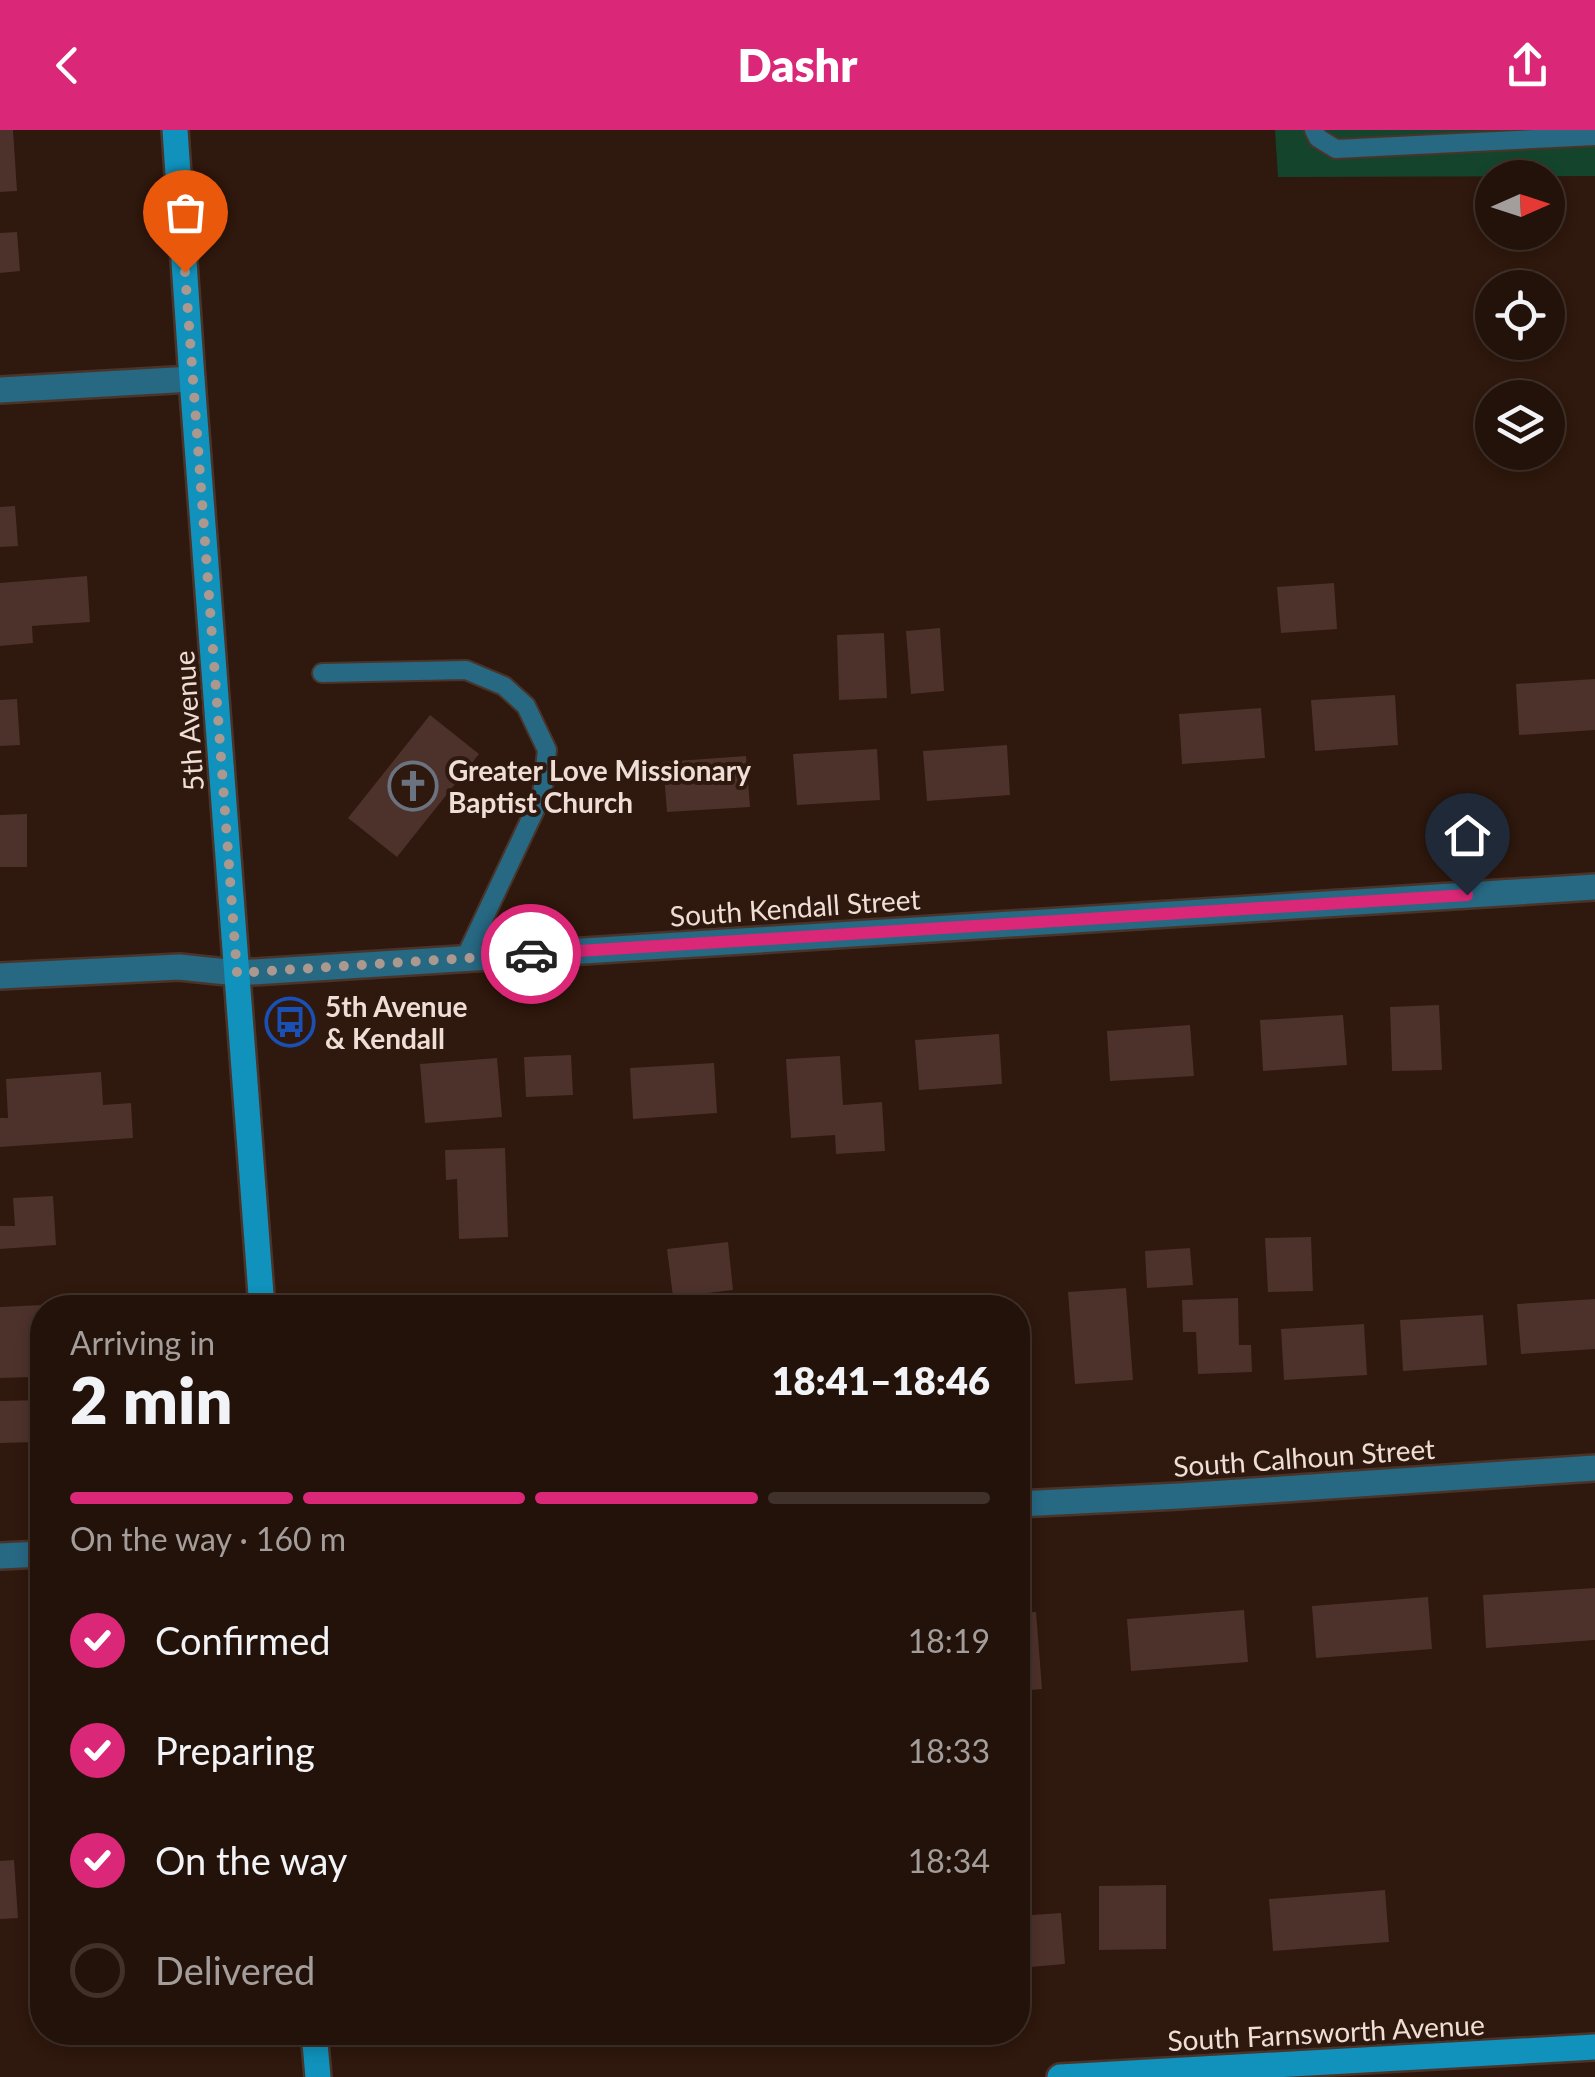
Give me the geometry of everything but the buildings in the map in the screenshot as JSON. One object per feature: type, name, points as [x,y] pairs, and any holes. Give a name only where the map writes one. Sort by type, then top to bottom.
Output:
[{"type":"street","name":"5th Avenue","points":[[176,130],[261,1295]]},
{"type":"street","points":[[0,390],[192,379]]},
{"type":"street","name":"South Kendall Street","points":[[0,976],[179,966],[237,973],[1595,887]]},
{"type":"street","name":"South Calhoun Street","points":[[1030,1503],[1595,1468]]},
{"type":"street","points":[[0,1556],[30,1555]]},
{"type":"street","points":[[315,2045],[318,2077]]},
{"type":"street","name":"South Farnsworth Avenue","points":[[1060,2077],[1595,2047]]},
{"type":"lane","points":[[1314,130],[1318,138],[1336,149],[1595,136]]},
{"type":"lane","points":[[322,673],[466,670],[504,686],[526,706],[547,750],[542,795],[465,958]]},
{"type":"green space","points":[[1275,130],[1595,130],[1595,176],[1565,176],[1565,160],[1475,160],[1475,176],[1278,177]]},
{"type":"way so far","points":[[185,272],[237,973],[531,954]]},
{"type":"place","name":"Greater Love Missionary Baptist Church","points":[[413,786]]},
{"type":"place","name":"5th Avenue & Kendall","points":[[290,1022]]},
{"type":"route","points":[[531,954],[1467,895]]}]
